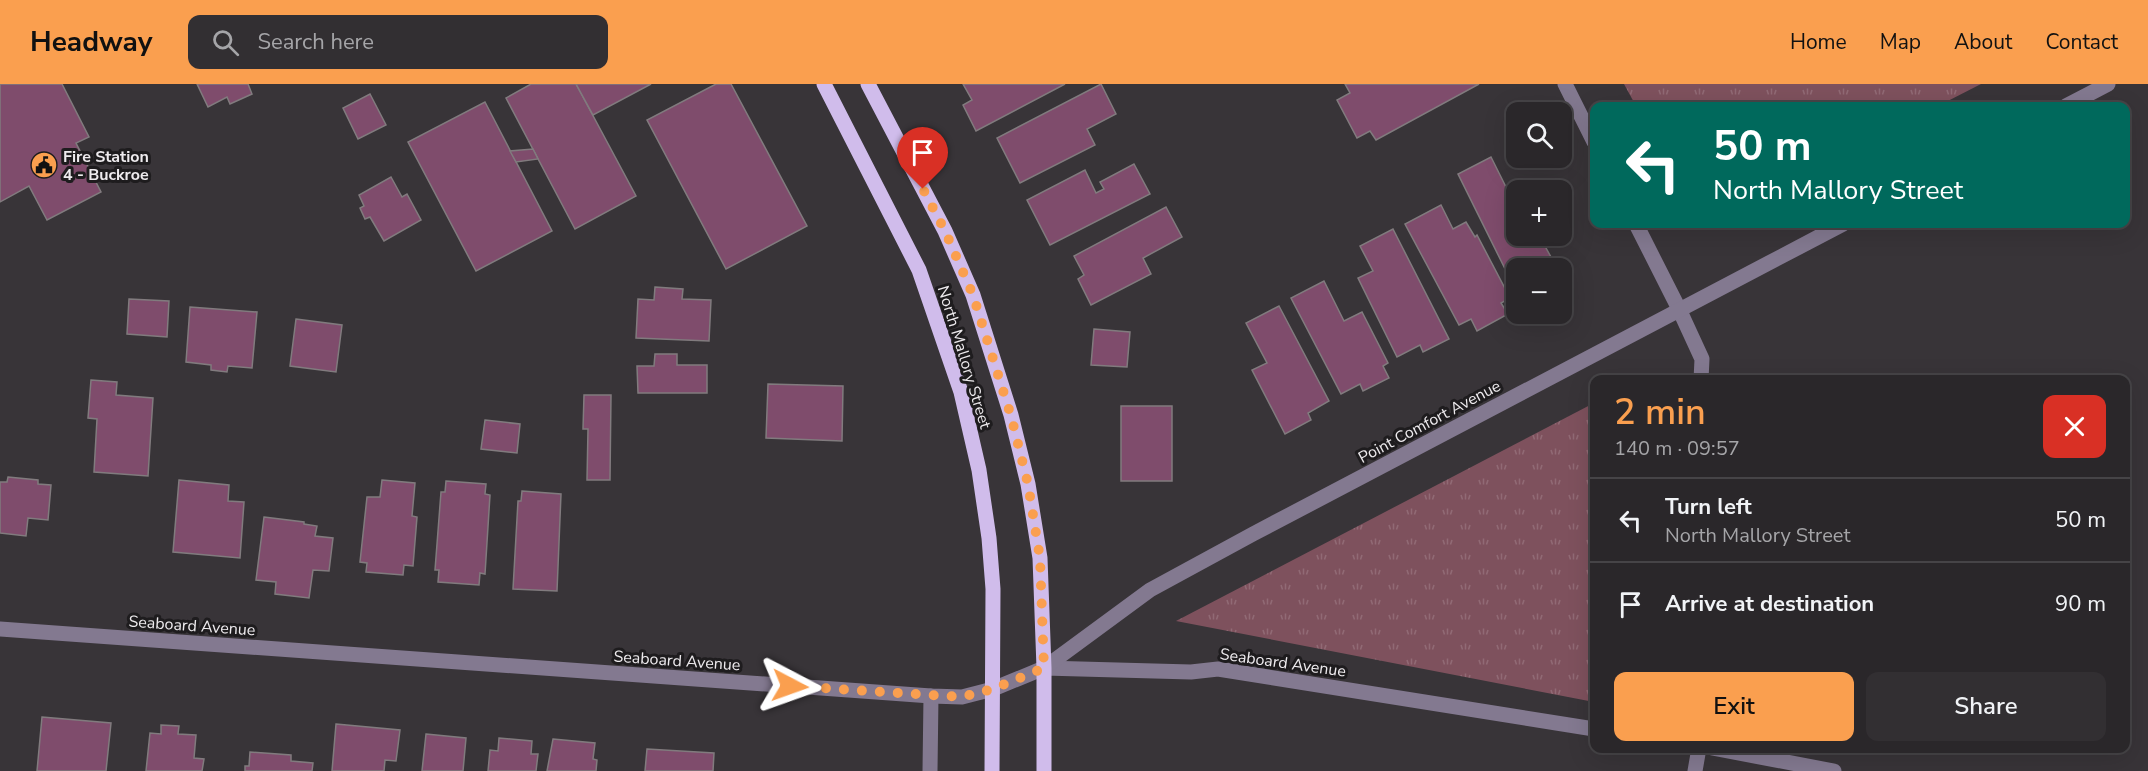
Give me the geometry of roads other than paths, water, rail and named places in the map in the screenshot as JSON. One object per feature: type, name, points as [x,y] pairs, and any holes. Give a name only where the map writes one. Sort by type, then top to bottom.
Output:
[{"type":"main road","name":"North Mallory Street","points":[[824,84],[919,270],[961,392],[979,470],[989,538],[993,589],[992,771]]},
{"type":"main road","name":"North Mallory Street","points":[[868,84],[945,231],[973,295],[1011,416],[1028,484],[1040,558],[1044,668],[1044,771]]},
{"type":"street","points":[[1564,84],[1590,134]]},
{"type":"street","points":[[2074,102],[2108,84]]},
{"type":"street","points":[[1638,228],[1702,359],[1701,375]]},
{"type":"street","name":"Point Comfort Avenue","points":[[1044,668],[1150,590],[1252,534],[1835,228]]},
{"type":"street","name":"Seaboard Avenue","points":[[0,629],[931,696],[962,697],[993,689],[1044,668],[1191,672],[1218,669],[1590,728]]},
{"type":"street","points":[[930,771],[931,696]]},
{"type":"street","points":[[1695,771],[1698,753]]},
{"type":"street","points":[[1739,753],[1834,771]]},
{"type":"place","name":"Fire Station 4 - Buckroe","points":[[44,165]]}]
